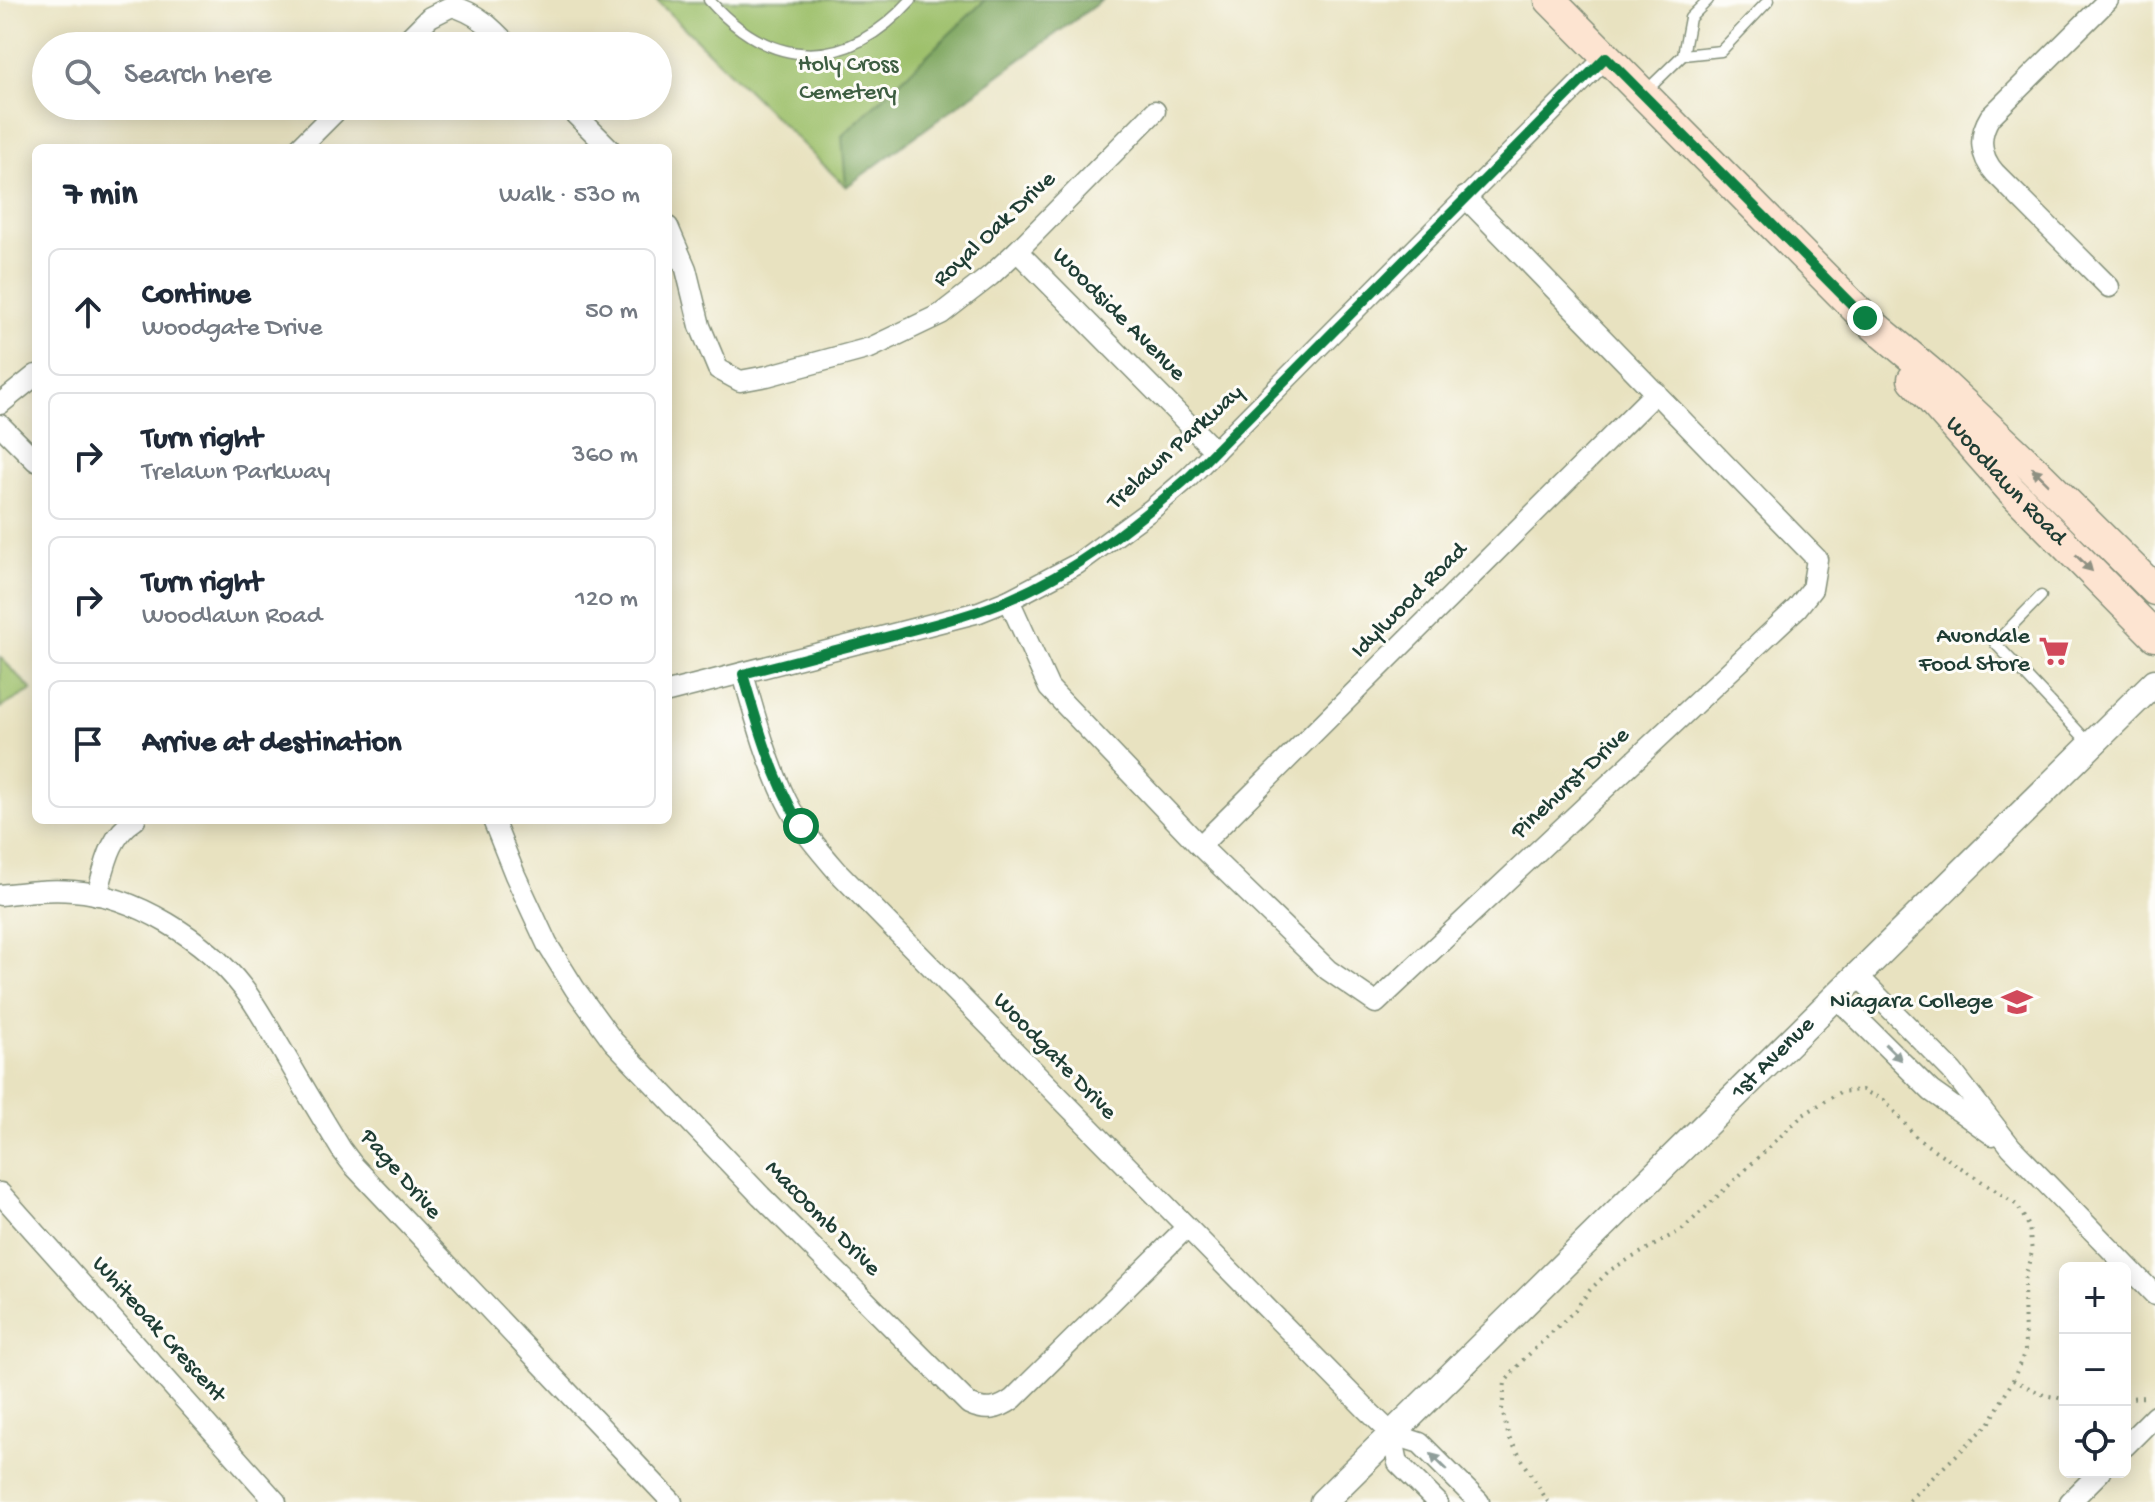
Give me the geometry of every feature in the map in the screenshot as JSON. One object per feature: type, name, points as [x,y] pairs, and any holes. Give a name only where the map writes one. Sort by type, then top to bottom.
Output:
[{"type":"main road","name":"Woodlawn Road","points":[[1550,0],[1865,318],[1944,385],[2155,590]]},
{"type":"main road","name":"Woodlawn Road","points":[[1865,318],[1919,388],[2011,490],[2155,636]]},
{"type":"street","points":[[2108,0],[1990,117],[1972,149],[2109,287]]},
{"type":"street","points":[[415,32],[430,17],[452,6],[469,10],[496,32]]},
{"type":"street","name":"Trelawn Parkway","points":[[672,691],[979,612],[1009,600],[1077,564],[1152,509],[1215,451],[1606,57]]},
{"type":"street","name":"Royal Oak Drive","points":[[672,236],[686,269],[700,326],[718,369],[740,381],[839,357],[900,336],[941,314],[990,276],[1155,111]]},
{"type":"street","points":[[303,144],[327,120]]},
{"type":"street","points":[[581,120],[605,144]]},
{"type":"street","name":"Pinehurst Drive","points":[[1009,600],[1049,688],[1200,846],[1328,970],[1376,1003],[1797,608],[1812,589],[1817,559],[1465,197]]},
{"type":"street","name":"Woodside Avenue","points":[[1017,251],[1215,451]]},
{"type":"street","points":[[0,404],[32,378]]},
{"type":"street","name":"Idylwood Road","points":[[1200,846],[1656,392]]},
{"type":"street","points":[[0,425],[32,457]]},
{"type":"street","name":"Woodgate Drive","points":[[743,674],[786,801],[819,849],[869,905],[1392,1434]]},
{"type":"street","name":"1st Avenue","points":[[1323,1502],[2155,682]]},
{"type":"street","points":[[97,895],[109,850],[121,831],[130,824]]},
{"type":"street","name":"MacOomb Drive","points":[[495,824],[547,944],[613,1041],[761,1196],[969,1404],[990,1410],[1003,1407],[1013,1399],[1186,1228]]},
{"type":"street","name":"Page Drive","points":[[0,895],[28,891],[74,891],[97,895],[136,908],[173,927],[197,943],[228,971],[254,1004],[353,1165],[672,1502]]},
{"type":"street","points":[[1858,976],[1952,1071],[2011,1147],[2155,1295]]},
{"type":"street","points":[[1837,998],[1931,1091],[2011,1147]]},
{"type":"street","name":"Whiteoak Crescent","points":[[0,1193],[276,1502]]},
{"type":"street","points":[[2131,1440],[2155,1416]]},
{"type":"street","points":[[1437,1502],[1398,1463],[1392,1434],[1420,1443],[1479,1502]]},
{"type":"street","points":[[2070,1502],[2094,1478]]},
{"type":"lane","points":[[709,0],[751,37],[778,49],[807,53],[837,51],[856,44],[882,30],[908,3]]},
{"type":"lane","points":[[1643,94],[1683,55],[1690,18],[1708,0]]},
{"type":"lane","points":[[1683,55],[1721,51],[1769,0]]},
{"type":"lane","points":[[2041,596],[1995,643],[2091,746]]},
{"type":"path","points":[[1548,1502],[1509,1438],[1502,1410],[1505,1382],[1610,1270],[1683,1229],[1803,1115],[1840,1092],[1862,1090],[1884,1100],[1918,1139],[2017,1205],[2029,1226],[2032,1252],[2024,1280],[2025,1351],[2013,1380],[1989,1424],[1907,1502]]},
{"type":"path","points":[[2013,1380],[2044,1395],[2059,1398]]},
{"type":"path","points":[[2131,1398],[2155,1397]]},
{"type":"path","points":[[1914,1496],[1920,1502]]},
{"type":"green space","name":"Holy Cross Cemetery","points":[[656,0],[1055,0],[846,187]]},
{"type":"green space","points":[[985,0],[1102,0],[846,187],[842,136]]},
{"type":"green space","points":[[0,657],[32,690],[0,708]]},
{"type":"place","name":"Avondale Food Store","points":[[2054,651]]},
{"type":"place","name":"Niagara College","points":[[2017,1002]]},
{"type":"route","points":[[801,826],[786,801],[768,754],[743,674],[979,612],[1040,585],[1112,539],[1189,477],[1606,57],[1865,318]]}]
